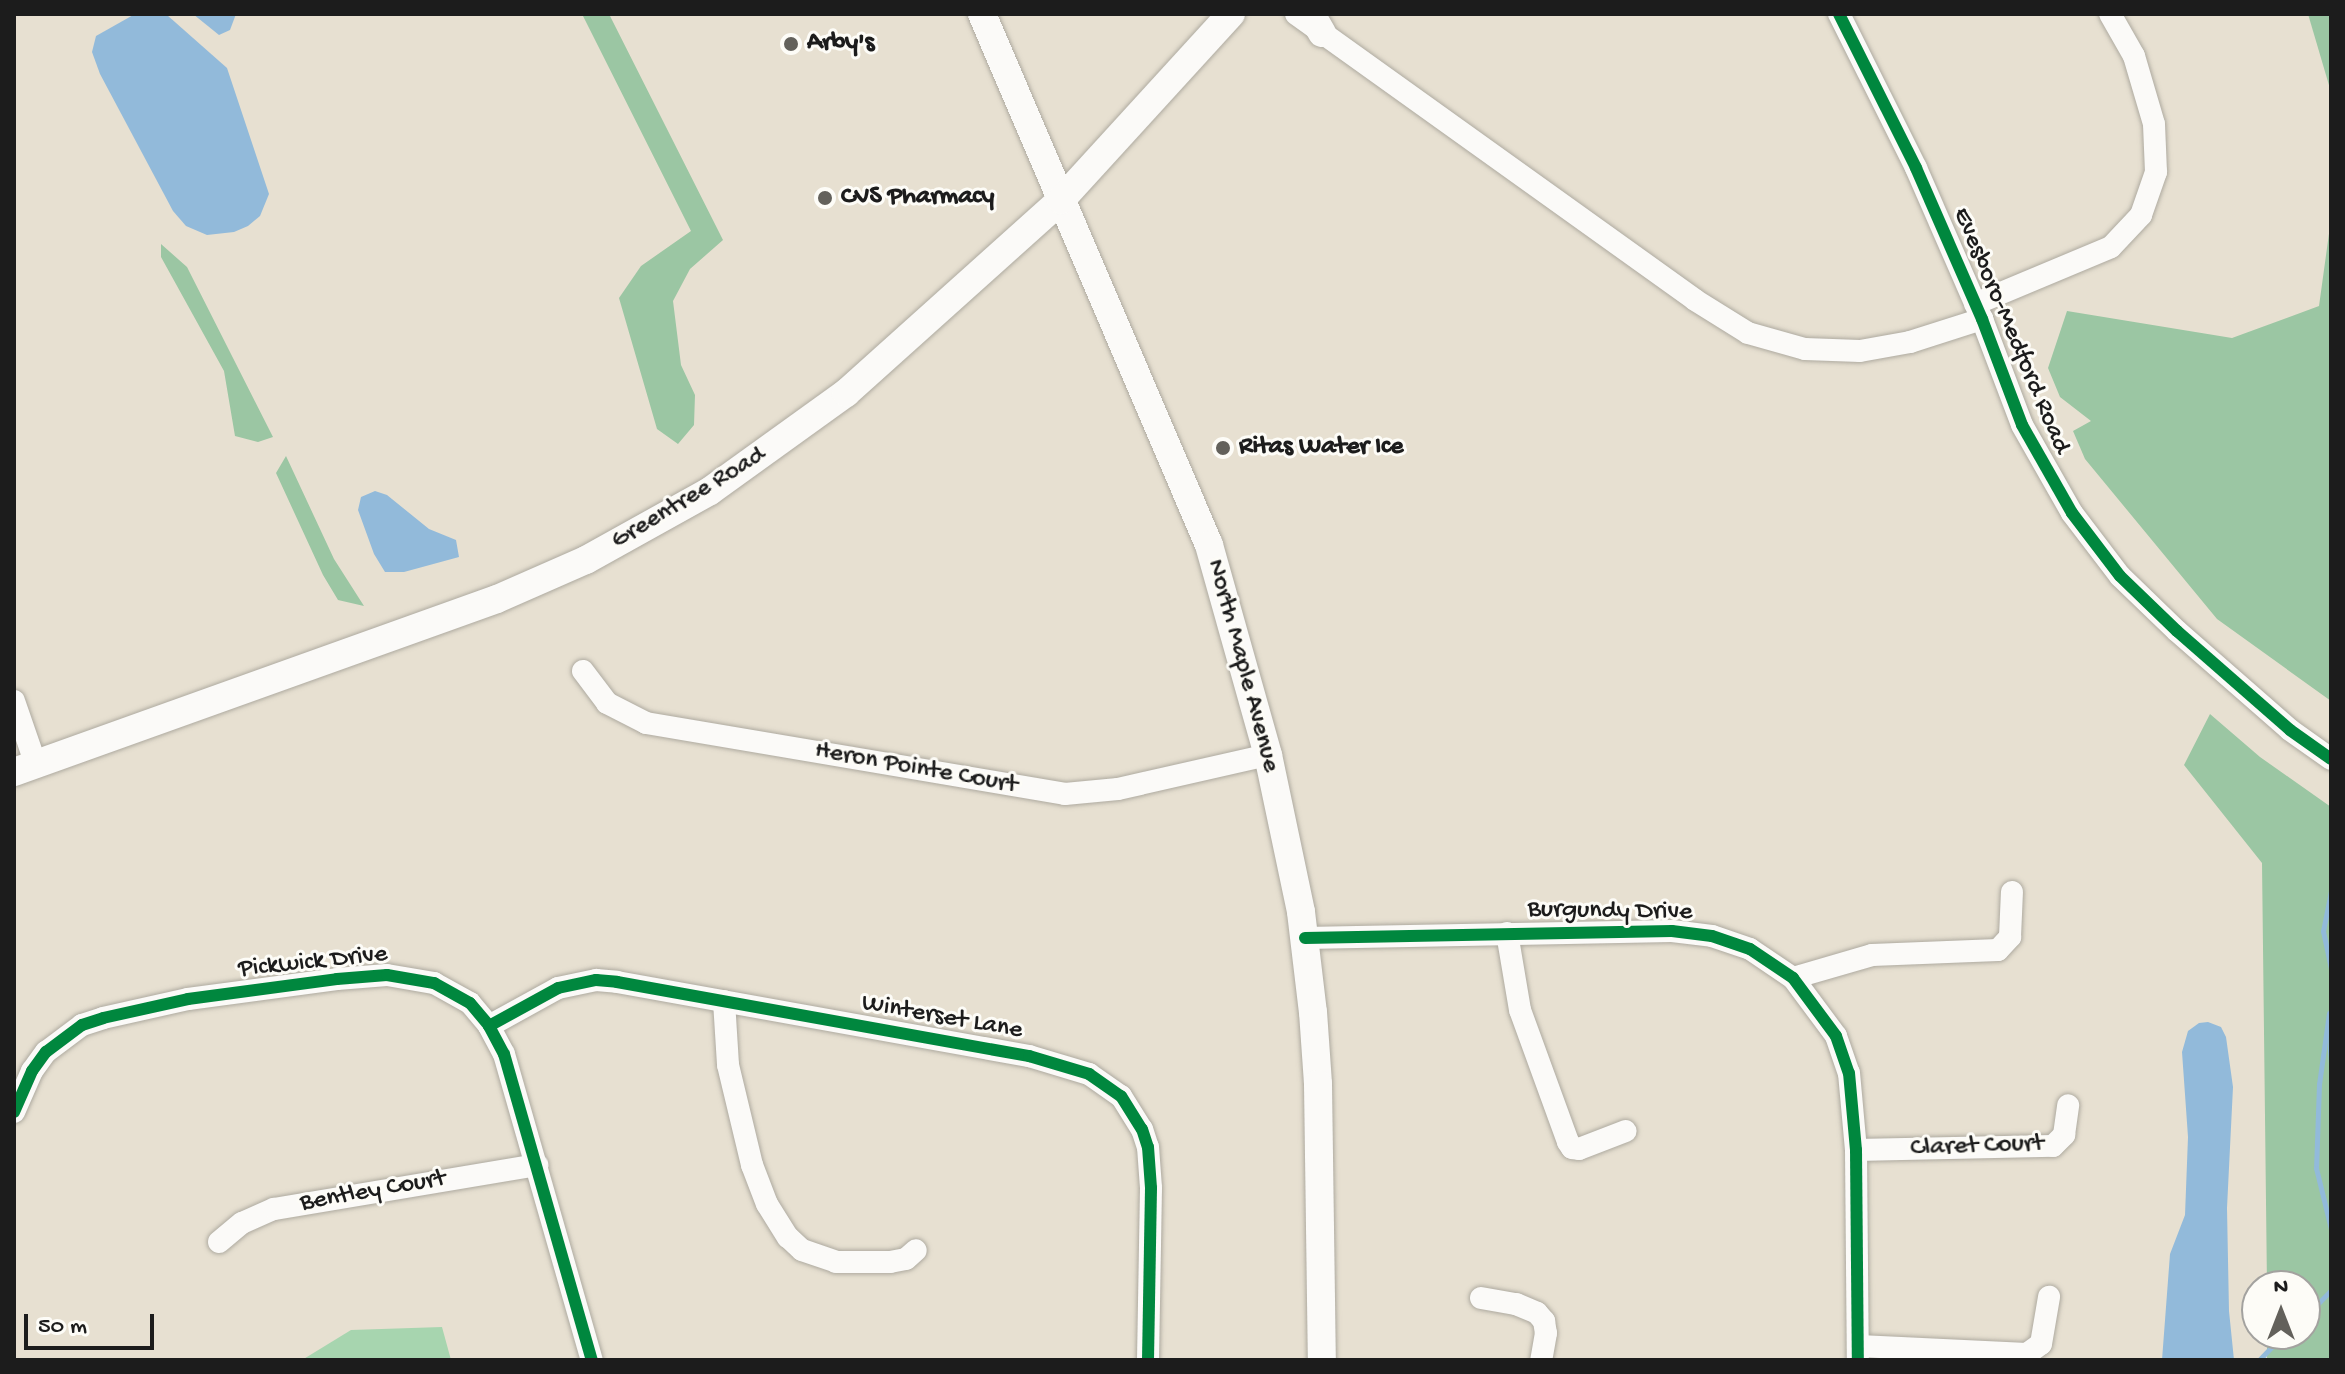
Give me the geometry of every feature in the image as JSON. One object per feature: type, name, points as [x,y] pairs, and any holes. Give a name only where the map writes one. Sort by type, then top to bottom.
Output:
[{"type":"main road","name":"North Maple Avenue","points":[[982,14],[1209,545],[1268,755],[1305,938],[1318,1084],[1322,1360]]},
{"type":"main road","name":"Greentree Road","points":[[25,768],[497,599],[586,560],[671,514],[747,466],[846,393],[1061,200],[1231,14]]},
{"type":"street","name":"Evesboro-Medford Road","points":[[1296,14],[1317,24],[1724,320],[1774,343],[1815,350],[1885,347],[1978,312]]},
{"type":"street","name":"Evesboro-Medford Road","points":[[1839,14],[1916,168],[1978,312],[2010,397],[2037,454],[2072,513],[2120,576],[2208,661],[2331,759]]},
{"type":"street","points":[[1978,312],[2111,247],[2141,215],[2156,172],[2154,124],[2134,56],[2110,14]]},
{"type":"street","name":"Heron Pointe Court","points":[[583,671],[607,703],[646,723],[1065,794],[1118,789],[1268,755]]},
{"type":"street","points":[[14,701],[25,768]]},
{"type":"street","points":[[1793,978],[1872,955],[1998,950],[2010,937],[2012,892]]},
{"type":"street","name":"Burgundy Drive","points":[[1305,938],[1672,931],[1712,936],[1750,949],[1793,978],[1821,1011],[1845,1058],[1852,1090],[1856,1150],[1858,1353]]},
{"type":"street","points":[[1507,933],[1520,1010],[1557,1116],[1572,1148],[1626,1131]]},
{"type":"street","name":"Pickwick Drive","points":[[14,1112],[32,1071],[46,1052],[65,1037],[103,1018],[165,1003],[337,979],[412,976],[454,992],[470,1003],[489,1026],[511,1075],[592,1360]]},
{"type":"street","name":"Winterset Lane","points":[[489,1026],[542,995],[596,980],[1029,1056],[1071,1066],[1106,1083],[1133,1112],[1148,1147],[1151,1188],[1148,1360]]},
{"type":"street","points":[[724,1001],[728,1065],[752,1165],[767,1204],[788,1237],[802,1250],[836,1262],[890,1262],[906,1259],[916,1250]]},
{"type":"street","name":"Claret Court","points":[[1856,1150],[2053,1146],[2064,1135],[2068,1105]]},
{"type":"street","name":"Bentley Court","points":[[219,1242],[242,1223],[274,1209],[537,1165]]},
{"type":"street","points":[[1858,1353],[2027,1354],[2041,1344],[2049,1297]]},
{"type":"street","points":[[1481,1298],[1516,1304],[1537,1313],[1544,1321],[1546,1333],[1541,1360]]},
{"type":"green space","points":[[582,14],[609,14],[723,240],[690,269],[673,301],[681,365],[695,395],[694,425],[678,444],[657,429],[619,298],[641,266],[691,231]]},
{"type":"green space","points":[[2308,14],[2331,14],[2331,92]]},
{"type":"green space","points":[[2331,219],[2331,701],[2217,619],[2085,459],[2073,431],[2091,421],[2060,397],[2048,368],[2067,311],[2232,338],[2319,306]]},
{"type":"green space","points":[[161,244],[187,267],[273,437],[258,442],[235,436],[224,371],[161,257]]},
{"type":"green space","points":[[286,456],[334,559],[364,606],[338,600],[323,575],[276,473]]},
{"type":"green space","points":[[2210,714],[2260,757],[2331,807],[2331,1360],[2267,1360],[2267,1350],[2321,1350],[2321,1270],[2267,1270],[2262,863],[2184,765]]},
{"type":"green space","points":[[442,1327],[451,1360],[302,1360],[351,1330]]},
{"type":"water","points":[[135,14],[167,15],[227,68],[269,194],[260,216],[248,226],[234,232],[207,235],[186,226],[173,211],[100,74],[92,52],[96,36]]},
{"type":"water","points":[[193,14],[236,14],[230,30],[219,35]]},
{"type":"water","points":[[375,491],[387,495],[429,529],[456,540],[459,557],[404,572],[385,572],[374,554],[358,510],[361,497]]},
{"type":"water","points":[[2331,945],[2331,1088],[2328,1050]]},
{"type":"water","points":[[2208,1022],[2221,1027],[2226,1037],[2233,1087],[2227,1208],[2229,1311],[2234,1360],[2162,1360],[2170,1254],[2185,1215],[2188,1137],[2182,1052],[2188,1031],[2199,1023]]},
{"type":"waterway","points":[[2331,891],[2323,931],[2331,968]]},
{"type":"waterway","points":[[2329,1013],[2319,1084],[2316,1168],[2331,1229]]},
{"type":"waterway","points":[[2321,1300],[2331,1290]]},
{"type":"waterway","points":[[2259,1360],[2269,1350]]},
{"type":"cycle path","points":[[1839,14],[1916,168],[1982,319],[2022,425],[2072,513],[2120,576],[2177,631],[2290,730],[2331,759]]},
{"type":"cycle path","points":[[1305,938],[1672,931],[1712,936],[1750,949],[1793,978],[1836,1036],[1849,1073],[1856,1150],[1858,1360]]},
{"type":"cycle path","points":[[14,1112],[32,1071],[46,1052],[82,1025],[103,1018],[188,999],[337,979],[387,975],[434,983],[470,1003],[489,1026],[504,1054],[592,1360]]},
{"type":"cycle path","points":[[489,1026],[558,988],[596,980],[1029,1056],[1089,1074],[1121,1096],[1142,1129],[1148,1147],[1151,1188],[1148,1360]]},
{"type":"place","name":"Arby's","points":[[791,44]]},
{"type":"place","name":"CVS Pharmacy","points":[[825,198]]},
{"type":"place","name":"Ritas Water Ice","points":[[1223,448]]}]
